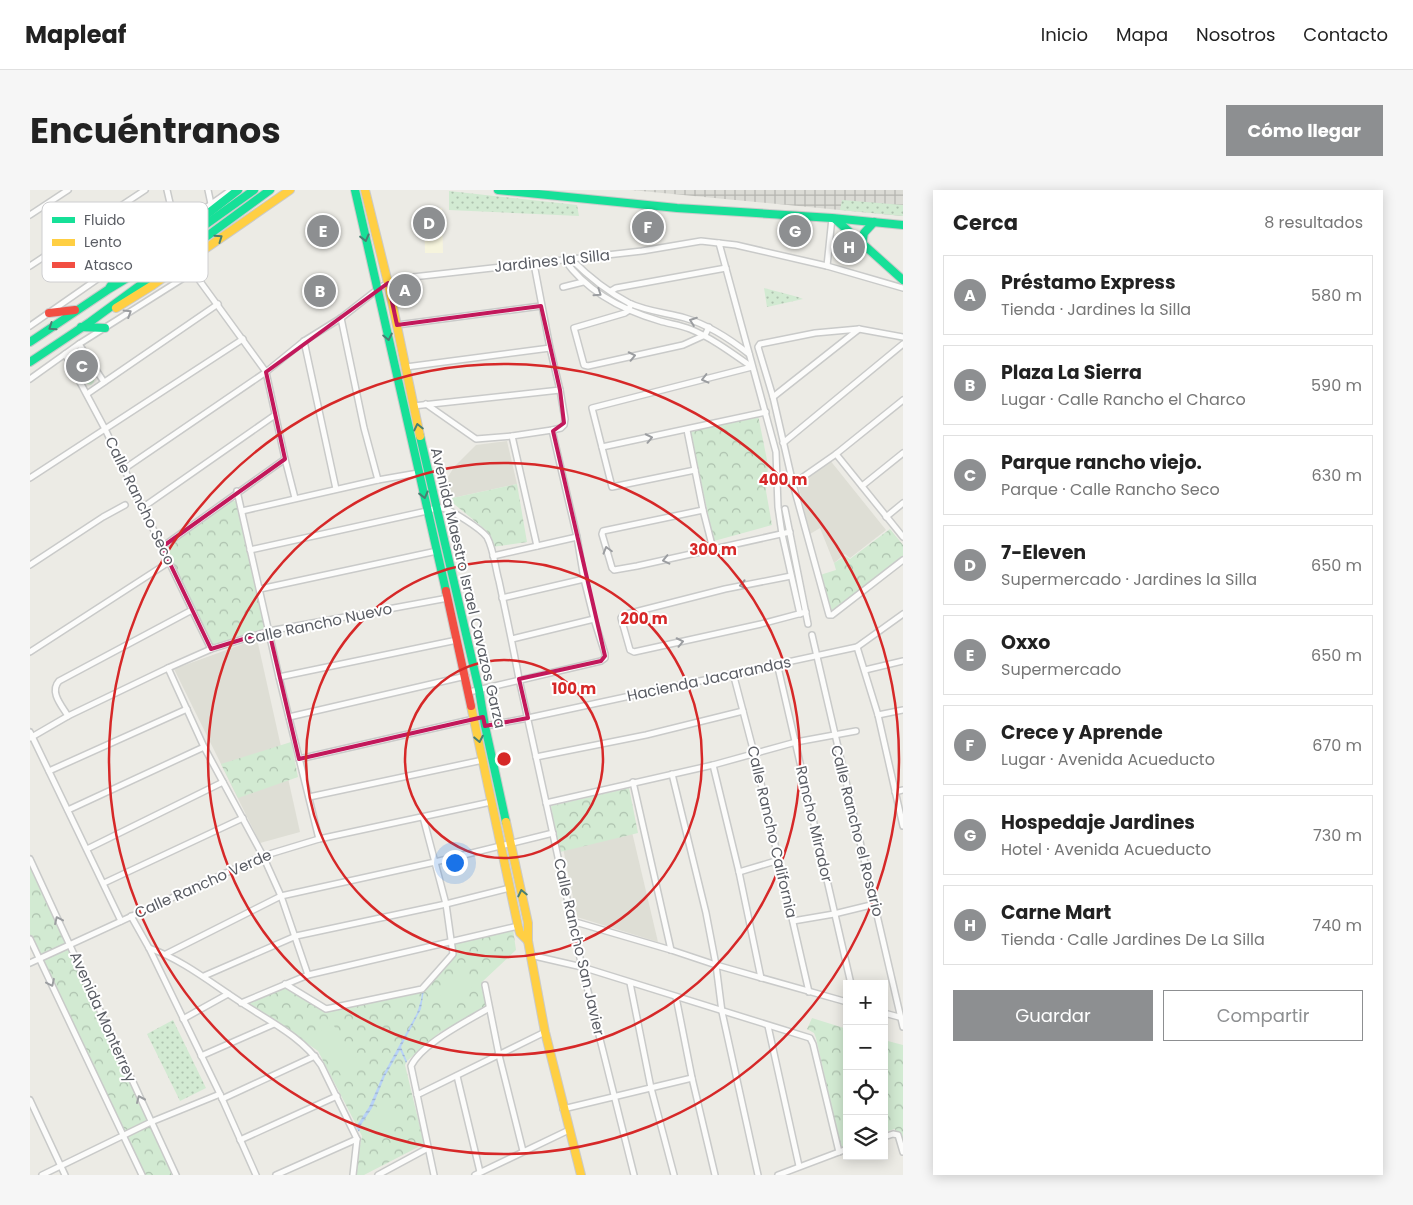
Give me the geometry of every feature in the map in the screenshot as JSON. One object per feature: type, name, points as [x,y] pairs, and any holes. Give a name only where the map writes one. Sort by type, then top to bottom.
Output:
[{"type":"street","points":[[50,202],[68,190]]},
{"type":"street","points":[[127,202],[145,190]]},
{"type":"street","points":[[208,190],[211,204]]},
{"type":"street","points":[[208,206],[232,190]]},
{"type":"street","points":[[208,214],[238,190]]},
{"type":"street","points":[[208,223],[254,190]]},
{"type":"street","points":[[208,236],[270,190]]},
{"type":"street","points":[[208,246],[282,193],[290,190]]},
{"type":"street","name":"Avenida Maestro Israel Cavazos Garza","points":[[355,190],[466,676],[518,926],[520,933],[528,941]]},
{"type":"street","name":"Avenida Maestro Israel Cavazos Garza","points":[[365,190],[388,282],[413,406],[479,690],[485,726],[528,923],[528,941]]},
{"type":"street","points":[[498,190],[677,208],[833,218],[903,225]]},
{"type":"street","points":[[30,215],[42,207]]},
{"type":"street","points":[[833,218],[903,280]]},
{"type":"street","points":[[827,266],[833,218]]},
{"type":"street","points":[[862,244],[864,233],[874,222]]},
{"type":"street","name":"Jardines la Silla","points":[[124,469],[266,372],[304,341],[341,318],[388,282],[416,276],[642,251],[701,241],[736,245],[827,266],[903,288]]},
{"type":"street","points":[[719,243],[776,452],[778,507],[782,534],[791,576],[808,624]]},
{"type":"street","points":[[30,266],[42,258]]},
{"type":"street","points":[[571,259],[611,292],[631,304],[687,318],[709,327],[750,354]]},
{"type":"street","points":[[564,260],[583,282],[628,311],[682,326],[704,335],[752,367]]},
{"type":"street","points":[[426,404],[476,439],[552,430],[562,426],[565,419],[560,390],[541,306],[534,264]]},
{"type":"street","points":[[611,292],[616,288],[726,268]]},
{"type":"street","points":[[30,326],[93,282]]},
{"type":"street","points":[[108,289],[112,282]]},
{"type":"street","points":[[30,342],[120,282]]},
{"type":"street","points":[[30,362],[145,282]]},
{"type":"street","points":[[90,322],[120,306],[156,282]]},
{"type":"street","points":[[30,379],[79,344],[177,282]]},
{"type":"street","points":[[201,282],[266,372],[284,459],[295,498]]},
{"type":"street","points":[[563,287],[583,282]]},
{"type":"street","points":[[87,394],[218,304]]},
{"type":"street","points":[[631,304],[628,311],[620,315],[575,328],[584,365],[683,345],[704,335],[709,327]]},
{"type":"street","points":[[396,326],[541,306]]},
{"type":"street","points":[[49,313],[77,310]]},
{"type":"street","points":[[341,318],[364,428],[378,480]]},
{"type":"street","points":[[82,327],[105,328]]},
{"type":"street","points":[[903,337],[859,329],[815,333],[759,345],[793,484],[829,616],[903,560]]},
{"type":"street","points":[[773,397],[859,329]]},
{"type":"street","points":[[30,478],[243,339]]},
{"type":"street","points":[[304,341],[336,489]]},
{"type":"street","points":[[79,344],[104,382]]},
{"type":"street","points":[[783,443],[903,344]]},
{"type":"street","points":[[406,367],[550,348]]},
{"type":"street","name":"Calle Rancho Seco","points":[[65,354],[105,429],[211,650]]},
{"type":"street","points":[[695,470],[611,486],[592,408],[752,367]]},
{"type":"street","points":[[413,406],[560,390]]},
{"type":"street","points":[[793,484],[836,454],[903,400]]},
{"type":"street","points":[[602,447],[766,412]]},
{"type":"street","points":[[142,508],[274,415]]},
{"type":"street","points":[[469,692],[601,661],[605,658],[584,579],[578,537],[552,430]]},
{"type":"street","points":[[688,430],[703,510],[714,549]]},
{"type":"street","points":[[512,436],[537,546]]},
{"type":"street","points":[[862,486],[903,453]]},
{"type":"street","points":[[836,454],[903,537]]},
{"type":"street","points":[[162,546],[284,459]]},
{"type":"street","points":[[242,511],[418,472]]},
{"type":"street","points":[[237,491],[279,677],[319,839]]},
{"type":"street","points":[[886,517],[903,504]]},
{"type":"street","points":[[30,564],[88,526],[125,505]]},
{"type":"street","points":[[250,550],[437,508]]},
{"type":"street","name":"Calle Rancho San Javier","points":[[437,508],[444,508],[450,511],[482,532],[490,544],[582,967],[634,1175]]},
{"type":"street","points":[[786,509],[803,613]]},
{"type":"street","points":[[703,510],[603,531],[602,534],[612,569],[637,566],[790,532]]},
{"type":"street","points":[[493,556],[578,537]]},
{"type":"street","points":[[260,589],[436,551]]},
{"type":"street","points":[[30,652],[169,562]]},
{"type":"street","points":[[791,576],[638,610],[622,615],[621,618],[632,652],[753,626],[803,613]]},
{"type":"street","points":[[502,598],[584,579]]},
{"type":"street","name":"Calle Rancho Nuevo","points":[[31,736],[168,668],[211,650],[269,631],[448,598]]},
{"type":"street","points":[[68,716],[56,694],[56,685],[63,678],[192,610]]},
{"type":"street","points":[[903,614],[857,647],[878,715],[903,826]]},
{"type":"street","points":[[512,639],[594,619]]},
{"type":"street","name":"Calle Rancho el Rosario","points":[[812,635],[834,734],[876,904],[903,1027]]},
{"type":"street","points":[[279,677],[457,640]]},
{"type":"street","name":"Hacienda Jacarandas","points":[[485,726],[857,647]]},
{"type":"street","points":[[865,670],[903,661]]},
{"type":"street","name":"Rancho Mirador","points":[[777,664],[850,980]]},
{"type":"street","points":[[168,668],[204,747],[263,856],[281,896],[308,975]]},
{"type":"street","name":"Calle Rancho California","points":[[733,673],[754,753],[809,992]]},
{"type":"street","points":[[289,717],[466,676]]},
{"type":"street","points":[[49,771],[186,709]]},
{"type":"street","points":[[878,715],[903,710]]},
{"type":"street","points":[[536,758],[646,735],[743,711]]},
{"type":"street","points":[[299,759],[474,718]]},
{"type":"street","points":[[546,803],[713,765],[796,742],[856,731]]},
{"type":"street","points":[[31,736],[121,921]]},
{"type":"street","points":[[68,810],[204,747]]},
{"type":"street","points":[[309,797],[483,760]]},
{"type":"street","points":[[713,765],[739,872],[761,978]]},
{"type":"street","points":[[672,774],[706,913],[716,965],[722,1012],[758,1175]]},
{"type":"street","points":[[87,849],[223,782]]},
{"type":"street","points":[[633,782],[670,950]]},
{"type":"street","points":[[895,792],[903,790]]},
{"type":"street","name":"Calle Rancho Verde","points":[[30,963],[263,856],[319,839],[491,802]]},
{"type":"street","points":[[285,984],[326,1009],[422,989],[454,954],[446,904],[424,817]]},
{"type":"street","points":[[104,883],[243,818]]},
{"type":"street","points":[[166,954],[281,896],[435,862],[553,833]]},
{"type":"street","name":"Avenida Monterrey","points":[[30,859],[176,1175]]},
{"type":"street","points":[[739,872],[779,860]]},
{"type":"street","points":[[204,976],[296,936],[446,904],[510,888]]},
{"type":"street","points":[[794,921],[876,904]]},
{"type":"street","points":[[131,916],[149,948],[221,1096],[256,1175]]},
{"type":"street","points":[[572,921],[843,1001]]},
{"type":"street","points":[[241,1003],[308,975],[518,926]]},
{"type":"street","name":"Avenida Monterrey","points":[[30,939],[142,1175]]},
{"type":"street","points":[[528,941],[545,1032],[579,1174]]},
{"type":"street","points":[[149,948],[166,954],[204,976],[299,1041],[314,1056],[321,1064],[357,1139],[353,1175]]},
{"type":"street","points":[[530,954],[582,967],[722,1012],[805,1036],[812,1040],[839,1152]]},
{"type":"street","points":[[630,983],[651,1088],[674,1175]]},
{"type":"street","points":[[485,985],[499,1055],[523,1151]]},
{"type":"street","points":[[183,1019],[228,994]]},
{"type":"street","points":[[676,997],[692,1078],[715,1175]]},
{"type":"street","points":[[434,1175],[411,1068],[416,1058],[433,1043],[489,1008]]},
{"type":"street","points":[[888,1014],[900,1017]]},
{"type":"street","points":[[201,1056],[274,1024]]},
{"type":"street","points":[[768,1026],[798,1166]]},
{"type":"street","points":[[417,1095],[545,1032]]},
{"type":"street","points":[[42,1175],[151,1122],[221,1096],[314,1056]]},
{"type":"street","points":[[457,1076],[478,1174],[569,1130]]},
{"type":"street","points":[[563,1109],[692,1078]]},
{"type":"street","points":[[240,1140],[337,1096]]},
{"type":"street","points":[[30,1100],[65,1175]]},
{"type":"street","points":[[888,1136],[896,1134],[900,1139],[903,1152]]},
{"type":"street","points":[[276,1175],[357,1139]]},
{"type":"street","points":[[378,1175],[428,1148]]},
{"type":"street","points":[[778,1175],[843,1150]]},
{"type":"highlighted area","points":[[388,283],[397,325],[541,306],[560,390],[564,423],[553,431],[605,656],[601,661],[519,679],[528,718],[485,726],[483,717],[299,759],[269,631],[211,649],[162,547],[285,459],[266,372]]},
{"type":"shaded area","points":[[631,190],[903,190],[903,216],[840,210]]},
{"type":"shaded area","points":[[424,208],[442,208],[443,253],[425,253]]},
{"type":"shaded area","points":[[507,441],[517,484],[448,499],[439,492],[454,467],[476,445]]},
{"type":"shaded area","points":[[829,459],[886,530],[850,558],[845,554],[834,563],[820,528],[810,534],[798,484]]},
{"type":"shaded area","points":[[257,639],[300,832],[260,843],[174,669]]},
{"type":"shaded area","points":[[632,832],[658,942],[577,917],[563,848]]},
{"type":"green space","points":[[449,191],[577,205],[579,216],[449,210]]},
{"type":"green space","points":[[842,200],[903,205],[903,216],[840,210]]},
{"type":"green space","points":[[764,288],[798,297],[803,299],[767,307]]},
{"type":"green space","points":[[81,350],[95,376],[94,382],[91,385],[82,382],[69,357]]},
{"type":"green space","points":[[758,415],[768,465],[766,491],[772,525],[714,541],[690,432]]},
{"type":"green space","points":[[517,484],[527,542],[492,547],[487,531],[448,499]]},
{"type":"green space","points":[[232,501],[236,501],[265,629],[212,645],[166,548]]},
{"type":"green space","points":[[890,529],[903,545],[903,557],[830,612],[820,575],[836,570],[834,563],[845,556],[850,559]]},
{"type":"green space","points":[[291,742],[298,777],[238,798],[221,764]]},
{"type":"green space","points":[[629,788],[638,833],[560,852],[551,806]]},
{"type":"green space","points":[[30,860],[177,1175],[141,1175],[30,938]]},
{"type":"green space","points":[[513,929],[516,950],[482,982],[487,1006],[439,1033],[407,1061],[405,1065],[424,1144],[364,1175],[354,1175],[362,1136],[318,1051],[249,1003],[285,987],[326,1012],[422,992],[453,954],[452,942]]},
{"type":"green space","points":[[459,975],[472,987],[453,1009],[440,996]]},
{"type":"green space","points":[[812,1018],[843,1028],[843,1147],[841,1148],[816,1038],[814,1033],[807,1029]]},
{"type":"green space","points":[[173,1020],[206,1088],[180,1101],[147,1034]]},
{"type":"green space","points":[[332,1023],[360,1064],[342,1076],[314,1036]]},
{"type":"green space","points":[[888,1041],[903,1045],[903,1151],[895,1129],[888,1131]]},
{"type":"green space","points":[[383,1099],[400,1112],[379,1139],[362,1125]]},
{"type":"water","points":[[424,990],[421,1009],[401,1047],[407,1061],[406,1063],[400,1050],[385,1076],[372,1108],[361,1125],[359,1132],[356,1127],[369,1107],[383,1075],[417,1013]]},
{"type":"traffic: fast","points":[[208,213],[238,190]]},
{"type":"traffic: fast","points":[[208,223],[254,190]]},
{"type":"traffic: fast","points":[[208,235],[270,190]]},
{"type":"traffic: fast","points":[[355,190],[446,591]]},
{"type":"traffic: fast","points":[[498,190],[677,208],[832,218],[903,225]]},
{"type":"traffic: fast","points":[[835,219],[903,280]]},
{"type":"traffic: fast","points":[[862,244],[864,233],[874,222]]},
{"type":"traffic: fast","points":[[110,287],[113,282]]},
{"type":"traffic: fast","points":[[30,342],[121,282]]},
{"type":"traffic: fast","points":[[30,362],[90,322],[145,282]]},
{"type":"traffic: fast","points":[[81,327],[105,328]]},
{"type":"traffic: fast","points":[[420,436],[479,690],[506,822]]},
{"type":"traffic: slow","points":[[208,247],[290,190]]},
{"type":"traffic: slow","points":[[365,190],[388,283],[420,436]]},
{"type":"traffic: slow","points":[[116,308],[157,282]]},
{"type":"traffic: slow","points":[[471,706],[518,926],[520,933],[528,941]]},
{"type":"traffic: slow","points":[[506,822],[528,923],[528,941],[545,1032],[581,1175]]},
{"type":"traffic: jam","points":[[49,313],[75,310]]},
{"type":"traffic: jam","points":[[446,591],[471,706]]},
{"type":"place","name":"7-Eleven","points":[[429,223]]},
{"type":"place","name":"Crece y Aprende","points":[[648,227]]},
{"type":"place","name":"Oxxo","points":[[323,231]]},
{"type":"place","name":"Hospedaje Jardines","points":[[795,231]]},
{"type":"place","name":"Carne Mart","points":[[849,247]]},
{"type":"place","name":"Préstamo Express","points":[[405,290]]},
{"type":"place","name":"Plaza La Sierra","points":[[320,291]]},
{"type":"place","name":"Parque rancho viejo.","points":[[82,366]]}]
